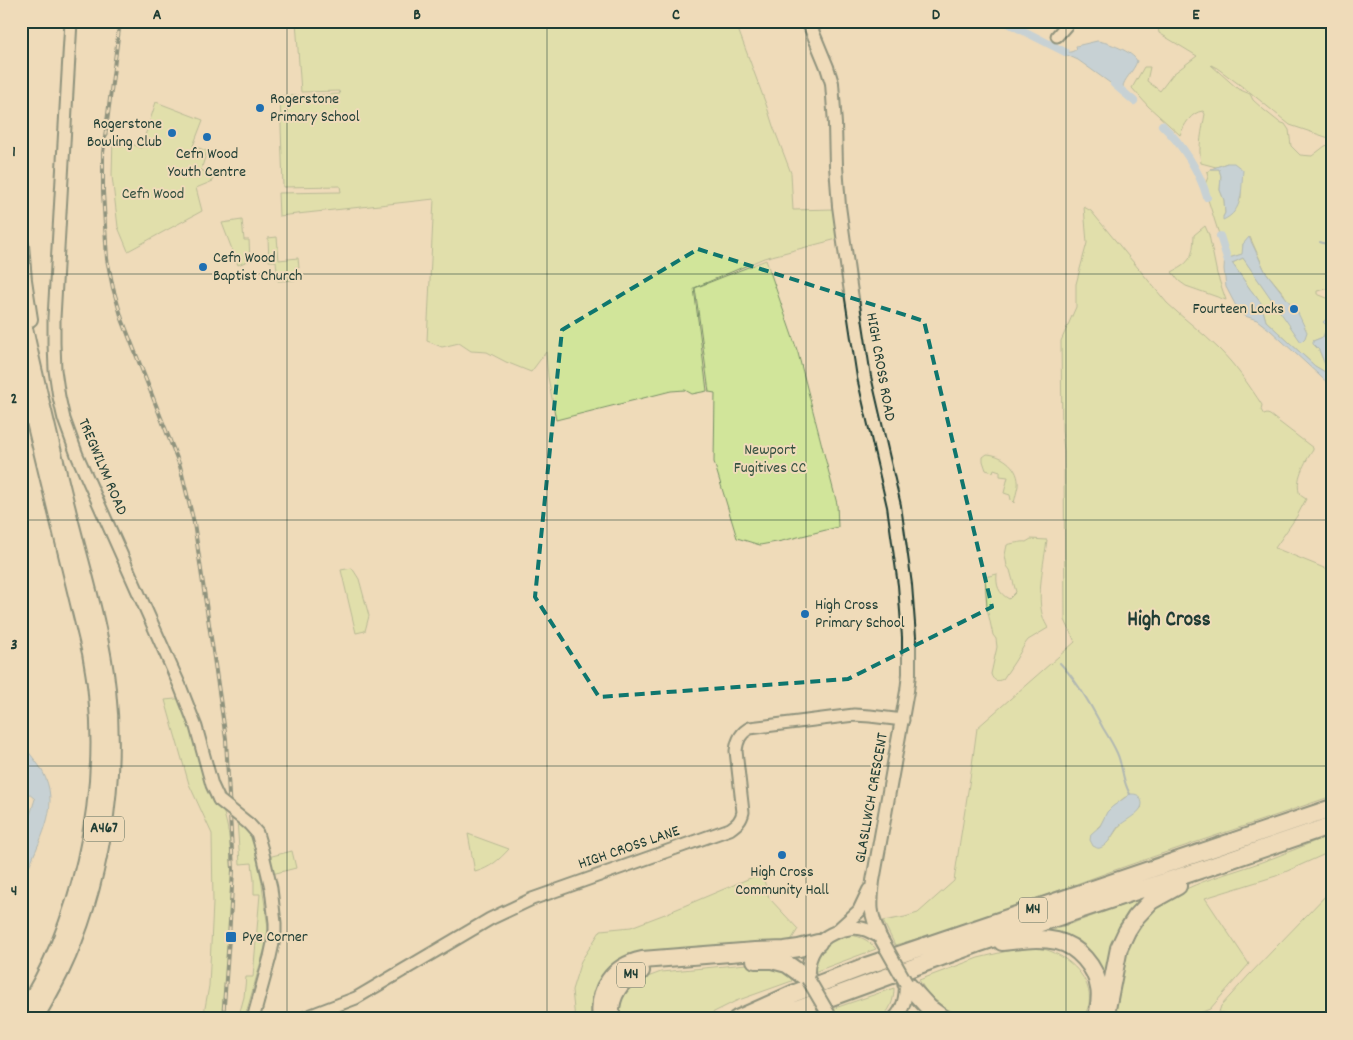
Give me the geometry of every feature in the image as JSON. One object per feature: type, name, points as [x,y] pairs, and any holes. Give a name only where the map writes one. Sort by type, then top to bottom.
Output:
[{"type":"highway","name":"M4","points":[[737,1019],[794,993],[866,966],[1332,808]]},
{"type":"highway","name":"M4","points":[[776,1019],[793,1011],[977,944],[1332,826]]},
{"type":"highway","points":[[1105,1019],[1119,948],[1136,917],[1151,901],[1181,884],[1290,845],[1332,826]]},
{"type":"highway","points":[[977,944],[1044,940],[1058,941],[1074,949],[1094,972],[1100,989],[1096,1019]]},
{"type":"highway","points":[[601,1019],[601,998],[605,987],[613,976],[632,962],[785,950],[818,944]]},
{"type":"highway","name":"M4","points":[[611,1019],[612,1000],[622,983],[632,974],[644,970],[680,965],[772,960],[787,964],[808,979]]},
{"type":"highway","points":[[906,983],[929,1008],[944,1019]]},
{"type":"main road","name":"HIGH CROSS ROAD","points":[[808,21],[832,84],[839,206],[849,279],[864,377],[894,506],[905,586],[909,637],[909,674],[902,720]]},
{"type":"main road","points":[[21,246],[30,317],[56,460]]},
{"type":"main road","name":"A467","points":[[21,309],[103,652],[111,730],[110,774],[104,826],[91,890],[61,972],[35,1019]]},
{"type":"main road","name":"A467","points":[[21,368],[90,653],[96,695],[98,772],[93,816],[78,888],[51,962],[36,992],[21,1015]]},
{"type":"main road","name":"GLASLLWCH CRESCENT","points":[[902,720],[870,907],[872,919],[880,937],[906,983]]},
{"type":"main road","name":"GLASLLWCH CRESCENT","points":[[818,944],[859,911],[873,881]]},
{"type":"main road","points":[[836,931],[858,928],[870,931],[880,937]]},
{"type":"main road","points":[[818,944],[809,958],[807,968],[808,979],[830,1017]]},
{"type":"main road","points":[[894,1019],[903,1007],[906,983]]},
{"type":"street","points":[[1057,36],[1070,21]]},
{"type":"street","name":"TREGWILYM ROAD","points":[[71,23],[54,318],[55,370],[59,397],[64,419],[77,455],[180,686],[196,727],[212,785],[220,800],[257,833],[270,888],[275,934],[253,1019]]},
{"type":"street","name":"HIGH CROSS LANE","points":[[301,1019],[356,998],[490,919],[532,899],[730,829],[738,824],[743,812],[736,744],[742,733],[750,728],[854,716],[902,720]]},
{"type":"highlighted area","points":[[698,249],[924,321],[992,607],[848,679],[599,697],[535,597],[562,330]]},
{"type":"green space","points":[[296,21],[735,21],[791,173],[793,210],[834,209],[837,239],[764,258],[694,288],[707,391],[692,394],[685,390],[671,391],[556,420],[548,377],[546,352],[531,372],[487,352],[471,351],[459,343],[442,347],[427,341],[434,199],[279,216],[278,193],[341,192],[340,186],[283,187],[280,96],[340,94],[339,91],[301,92]]},
{"type":"green space","points":[[1157,21],[1332,21],[1332,139],[1290,125],[1251,93],[1211,65],[1238,89],[1250,94],[1253,100],[1279,122],[1285,124],[1289,130],[1291,146],[1300,155],[1312,156],[1325,146],[1332,144],[1332,288],[1317,291],[1317,294],[1332,300],[1332,318],[1330,316],[1324,322],[1327,326],[1323,337],[1313,341],[1327,369],[1325,372],[1315,366],[1266,321],[1261,303],[1232,263],[1243,258],[1301,341],[1284,294],[1265,271],[1250,237],[1243,244],[1243,254],[1229,258],[1225,253],[1204,187],[1208,177],[1207,172],[1211,169],[1219,169],[1221,176],[1220,190],[1224,200],[1225,213],[1223,217],[1241,198],[1241,191],[1227,163],[1216,167],[1201,163],[1200,145],[1205,114],[1203,111],[1192,116],[1180,135],[1148,106],[1132,88],[1144,67],[1150,67],[1147,81],[1160,91],[1173,74],[1197,56],[1159,33]]},
{"type":"green space","name":"Cefn Wood","points":[[156,102],[203,120],[193,146],[207,151],[201,170],[213,175],[213,181],[196,188],[202,211],[128,251],[118,227],[112,176],[113,136],[141,148]]},
{"type":"green space","points":[[1084,207],[1091,211],[1167,303],[1213,343],[1231,362],[1262,405],[1261,410],[1264,415],[1270,415],[1313,448],[1301,471],[1298,483],[1300,495],[1306,499],[1275,548],[1324,568],[1332,574],[1332,796],[1139,861],[977,920],[895,945],[883,921],[918,913],[954,881],[977,728],[1075,642],[1065,620],[1061,341],[1076,307],[1076,284],[1087,243]],"holes":[[[1125,797],[1142,807],[1123,822],[1108,842],[1097,828],[1111,809]]]},
{"type":"green space","points":[[242,220],[244,240],[249,240],[250,260],[238,265],[222,223]]},
{"type":"green space","points":[[1205,226],[1209,235],[1217,274],[1226,300],[1186,286],[1172,272],[1190,258],[1194,235]]},
{"type":"green space","points":[[277,237],[279,260],[298,258],[299,268],[296,267],[297,280],[278,281],[276,261],[269,261],[268,238]]},
{"type":"green space","name":"Newport Fugitives CC","points":[[766,260],[798,353],[837,504],[838,527],[760,545],[737,538],[714,462],[715,393],[709,392],[695,288]]},
{"type":"green space","points":[[987,454],[999,457],[1013,468],[1018,479],[1014,503],[1010,495],[1004,493],[1008,477],[1000,476],[1000,471],[994,469],[993,472],[986,470],[983,457]]},
{"type":"green space","points":[[1031,539],[1047,540],[1040,599],[1043,617],[1048,628],[1028,640],[1003,679],[996,680],[991,674],[997,647],[987,608],[985,577],[997,574],[998,588],[1009,599],[1016,592],[1010,570],[1007,566],[1005,555],[1007,545],[1026,542]]},
{"type":"green space","points":[[352,568],[359,579],[369,616],[365,631],[356,633],[341,570]]},
{"type":"green space","points":[[185,698],[224,813],[230,842],[232,871],[231,915],[223,1019],[203,1019],[209,986],[213,903],[212,834],[189,784],[165,700]]},
{"type":"green space","points":[[237,819],[252,835],[261,878],[268,928],[265,947],[244,1019],[238,1019],[244,997],[246,977],[253,977],[260,894],[254,894],[252,863],[240,864]]},
{"type":"green space","points":[[468,834],[509,849],[494,863],[475,872]]},
{"type":"green space","points":[[1332,834],[1332,851],[1276,876],[1205,898],[1249,964],[1210,1009],[1184,1019],[1112,1019],[1119,974],[1125,951],[1135,931],[1157,908],[1182,891],[1195,885],[1273,858]]},
{"type":"green space","points":[[292,851],[296,868],[268,875],[264,858]]},
{"type":"green space","points":[[762,873],[769,898],[798,929],[790,942],[639,952],[627,956],[612,965],[596,984],[593,992],[591,1019],[575,1019],[572,990],[581,961],[601,930],[631,927]]},
{"type":"green space","points":[[1332,889],[1332,1019],[1241,1019],[1219,1012],[1221,1006],[1249,975]]},
{"type":"green space","points":[[1149,896],[1104,1004],[1096,967],[1039,935]]},
{"type":"green space","points":[[845,935],[862,938],[876,949],[814,972],[816,958],[823,947],[832,940]]},
{"type":"green space","points":[[1036,948],[1047,950],[1063,958],[1078,970],[1087,986],[1089,995],[1089,1006],[1083,1019],[968,1019],[945,1008],[928,994],[919,980],[978,958],[1016,949]]},
{"type":"green space","points":[[757,963],[777,966],[792,981],[736,1001],[700,1019],[620,1019],[619,1006],[623,996],[633,985],[645,978],[661,972]]},
{"type":"green space","points":[[894,988],[891,1005],[880,1019],[842,1019],[832,1009]]},
{"type":"water","points":[[1097,41],[1120,48],[1131,54],[1137,61],[1120,90],[1078,60],[1056,50],[1058,47],[1065,52],[1072,52],[1077,49],[1076,46]]},
{"type":"water","points":[[1227,163],[1234,163],[1243,170],[1242,185],[1240,199],[1235,211],[1223,220],[1225,213],[1224,200],[1220,190],[1221,176],[1219,169],[1211,169]]},
{"type":"water","points":[[1249,237],[1265,271],[1298,313],[1307,332],[1301,342],[1243,258],[1232,263],[1261,303],[1266,321],[1315,366],[1325,372],[1327,369],[1313,341],[1323,337],[1327,326],[1323,322],[1330,316],[1332,318],[1332,330],[1328,327],[1324,337],[1332,347],[1332,387],[1270,330],[1257,320],[1245,316],[1237,308],[1226,287],[1225,253],[1229,258],[1242,254],[1243,244]]},
{"type":"water","points":[[21,744],[42,771],[50,795],[50,807],[44,831],[21,881],[21,837],[35,799],[21,787]]},
{"type":"water","points":[[1130,794],[1136,794],[1140,798],[1142,803],[1139,811],[1121,824],[1103,846],[1098,848],[1093,846],[1090,840],[1091,834],[1100,826],[1107,812]]},
{"type":"waterway","points":[[1004,21],[1065,52]]},
{"type":"waterway","points":[[1114,84],[1134,101]]},
{"type":"waterway","points":[[1162,125],[1189,158],[1207,197]]},
{"type":"waterway","points":[[1220,236],[1228,261]]},
{"type":"waterway","points":[[1320,242],[1332,246]]},
{"type":"waterway","points":[[1060,663],[1084,694],[1112,743],[1119,758],[1125,784],[1130,794]]},
{"type":"railway","points":[[120,21],[103,153],[107,259],[122,319],[180,466],[194,523],[226,739],[233,870],[223,1019]]},
{"type":"place","name":"Rogerstone Primary School","points":[[260,108]]},
{"type":"place","name":"Rogerstone Bowling Club","points":[[172,133]]},
{"type":"place","name":"Cefn Wood Youth Centre","points":[[207,137]]},
{"type":"place","name":"Cefn Wood Baptist Church","points":[[203,267]]},
{"type":"place","name":"Fourteen Locks","points":[[1294,309]]},
{"type":"place","name":"High Cross Primary School","points":[[805,614]]},
{"type":"place","name":"High Cross Community Hall","points":[[782,855]]},
{"type":"place","name":"Pye Corner","points":[[231,937]]},
{"type":"district","name":"High Cross","points":[[1169,621]]}]
